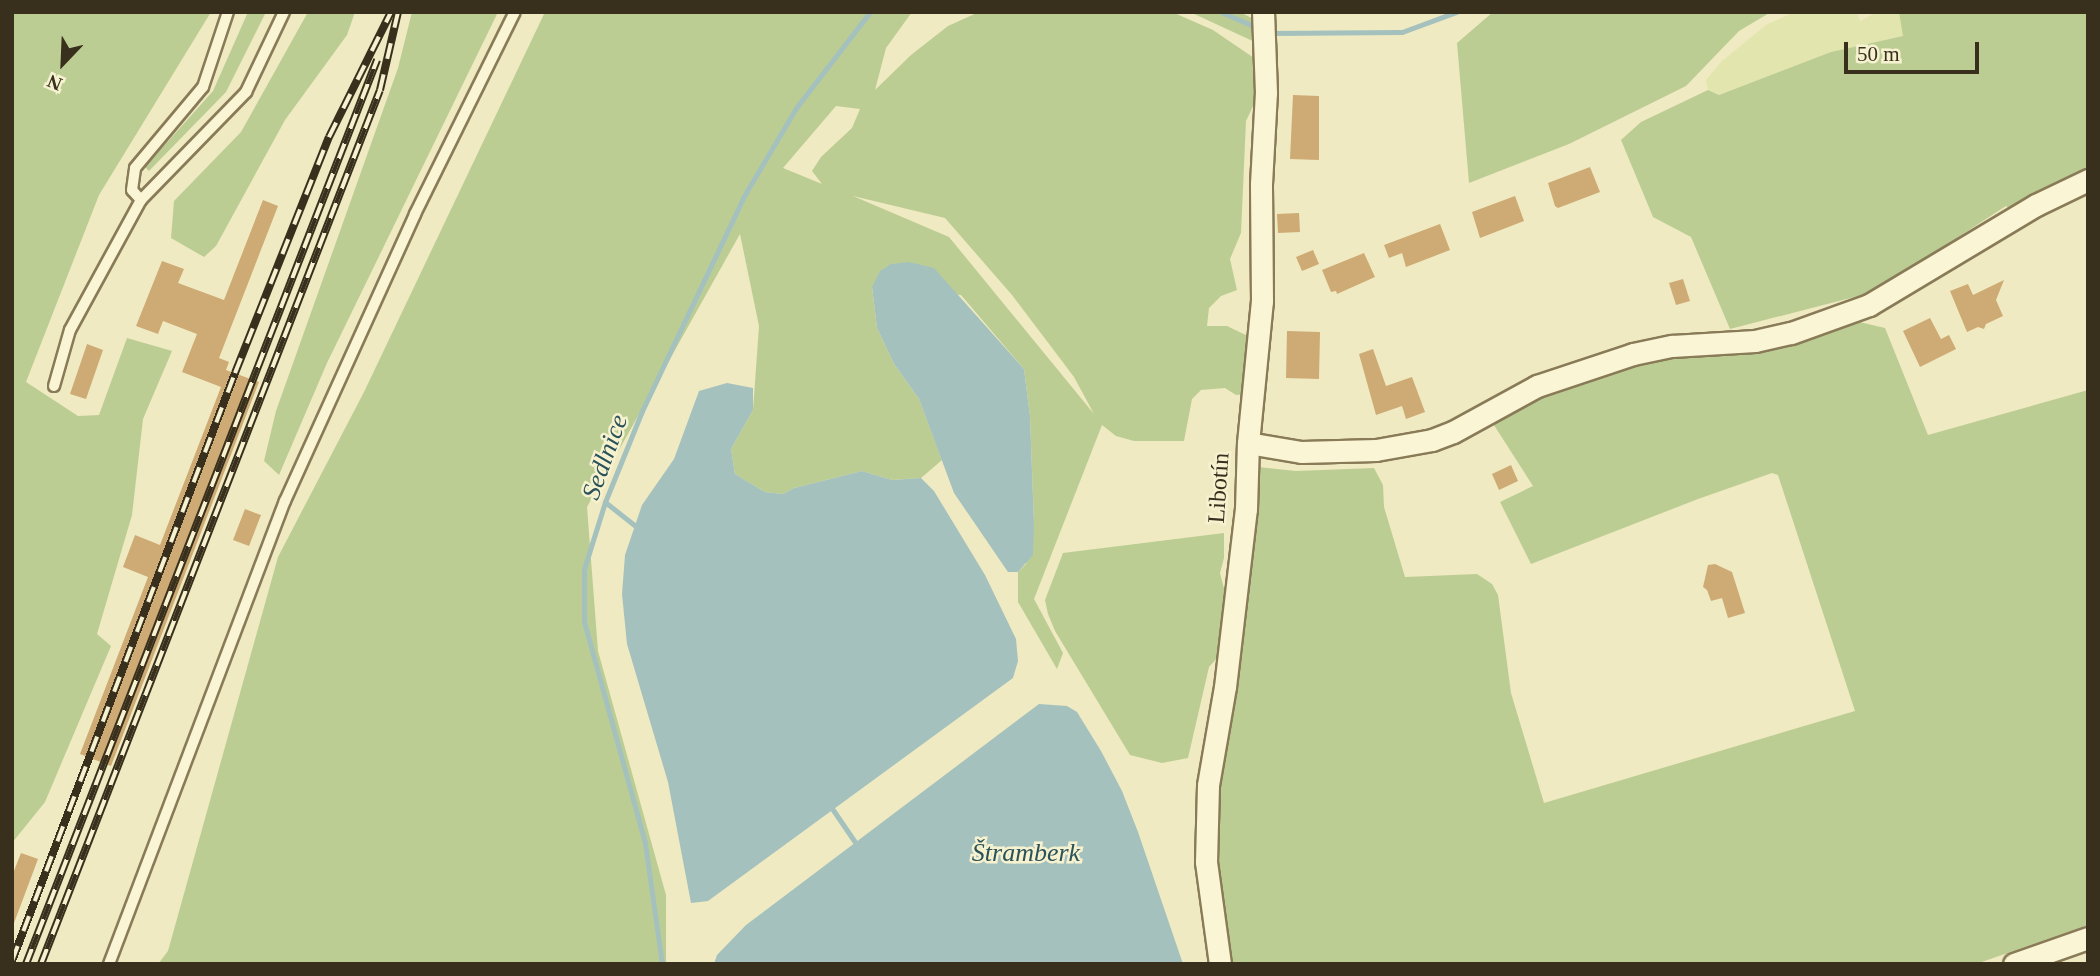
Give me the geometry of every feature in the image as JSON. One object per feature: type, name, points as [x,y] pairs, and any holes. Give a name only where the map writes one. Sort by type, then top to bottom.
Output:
[{"type":"street","name":"Libotín","points":[[1220,964],[1206,862],[1208,785],[1224,687],[1246,509],[1248,443],[1262,301],[1261,184],[1266,93],[1263,12]]},
{"type":"street","points":[[1248,443],[1301,452],[1376,450],[1432,440],[1453,432],[1537,386],[1633,354],[1672,346],[1755,341],[1791,333],[1869,305],[2036,205],[2088,180]]},
{"type":"street","points":[[2014,964],[2088,938]]},
{"type":"lane","points":[[141,200],[132,190],[135,168],[203,87],[228,12]]},
{"type":"lane","points":[[54,386],[70,330],[141,200],[246,92],[284,12]]},
{"type":"lane","points":[[109,964],[285,501],[415,214],[516,12]]},
{"type":"green space","points":[[12,12],[211,12],[99,195],[26,382],[78,416],[99,415],[127,338],[172,351],[143,419],[132,515],[97,634],[111,646],[45,802],[12,843]]},
{"type":"green space","points":[[248,12],[266,12],[226,92],[149,171],[145,167],[213,91]]},
{"type":"green space","points":[[308,12],[355,12],[347,35],[285,120],[216,246],[204,257],[171,238],[174,201],[241,132]]},
{"type":"green space","points":[[412,12],[498,12],[327,363],[279,475],[264,461],[276,411],[398,68]]},
{"type":"green space","points":[[545,12],[912,12],[886,48],[875,90],[911,55],[948,26],[979,12],[1172,12],[1213,30],[1254,58],[1255,102],[1246,121],[1241,233],[1230,259],[1237,290],[1221,296],[1209,308],[1207,326],[1227,326],[1250,337],[1245,394],[1236,395],[1225,388],[1201,390],[1192,399],[1184,441],[1134,441],[1116,436],[1102,425],[1034,599],[1063,653],[1057,669],[1018,602],[1018,572],[1026,564],[1034,524],[1030,416],[1024,369],[961,295],[872,287],[877,328],[894,364],[919,399],[942,460],[921,478],[892,480],[862,471],[794,488],[783,494],[765,492],[735,474],[731,449],[753,410],[759,326],[740,234],[587,507],[598,651],[666,895],[666,964],[158,964],[168,951],[278,557],[364,392]],"holes":[[[836,106],[860,109],[852,128],[821,157],[812,171],[822,184],[783,168]],[[853,196],[945,218],[1012,295],[1074,377],[1094,414],[949,237]]]},
{"type":"green space","points":[[1190,12],[1240,12],[1257,21],[1259,44]]},
{"type":"green space","points":[[1493,12],[1771,12],[1739,31],[1686,86],[1569,144],[1469,183],[1457,43]]},
{"type":"green space","points":[[1794,12],[1857,12],[1860,21],[1877,12],[1899,12],[1904,36],[1831,52],[1719,95],[1708,90],[1706,80],[1722,61],[1766,25]]},
{"type":"green space","points":[[1899,12],[2088,12],[2088,174],[2012,211],[2006,206],[1909,269],[1862,295],[1730,329],[1691,237],[1653,217],[1621,140],[1641,122],[1708,90],[1719,95],[1831,52],[1903,36]]},
{"type":"green space","points":[[1855,321],[1885,328],[1928,435],[2088,390],[2088,925],[1976,964],[1228,964],[1217,882],[1215,814],[1258,467],[1296,471],[1374,468],[1383,485],[1384,507],[1405,577],[1477,574],[1492,584],[1498,595],[1511,693],[1544,803],[1855,711],[1778,475],[1772,473],[1698,499],[1531,564],[1500,502],[1533,486],[1492,422],[1547,395],[1621,367],[1664,356],[1808,336]]},
{"type":"green space","points":[[1224,533],[1224,558],[1220,573],[1229,608],[1218,657],[1209,667],[1188,758],[1162,763],[1130,755],[1055,631],[1048,614],[1045,600],[1063,553]]},
{"type":"water","points":[[909,262],[934,268],[1024,369],[1030,416],[1034,524],[1033,555],[1018,572],[1008,572],[954,493],[919,399],[894,364],[877,328],[872,287],[880,271],[891,264]]},
{"type":"water","points":[[727,383],[753,388],[753,410],[731,449],[735,474],[765,492],[783,494],[794,488],[862,471],[892,480],[921,478],[934,491],[985,575],[1016,639],[1018,661],[1013,678],[708,901],[691,903],[668,782],[627,644],[622,594],[625,555],[642,505],[674,459],[699,391]]},
{"type":"water","name":"Štramberk","points":[[1039,704],[1067,706],[1077,712],[1101,751],[1122,791],[1138,832],[1183,964],[714,964],[717,955],[746,925]]},
{"type":"building","points":[[1293,95],[1319,96],[1319,160],[1290,159]]},
{"type":"building","points":[[1590,167],[1600,192],[1558,208],[1555,206],[1548,183]]},
{"type":"building","points":[[1515,196],[1524,221],[1480,238],[1472,212]]},
{"type":"building","points":[[263,200],[278,206],[219,358],[229,362],[226,370],[259,382],[111,766],[80,754],[148,577],[123,567],[135,535],[160,545],[221,387],[182,372],[197,334],[163,321],[158,334],[136,326],[162,261],[184,269],[178,283],[224,300]]},
{"type":"building","points":[[1299,213],[1300,232],[1278,233],[1277,214]]},
{"type":"building","points":[[1440,224],[1450,250],[1406,267],[1402,253],[1389,258],[1384,245]]},
{"type":"building","points":[[1313,250],[1319,264],[1302,271],[1296,257]]},
{"type":"building","points":[[1364,253],[1375,277],[1337,294],[1336,291],[1331,292],[1322,270]]},
{"type":"building","points":[[1683,279],[1690,301],[1676,305],[1669,283]]},
{"type":"building","points":[[2004,280],[1996,300],[2003,316],[1986,324],[1984,329],[1978,327],[1967,332],[1950,291],[1968,284],[1973,295]]},
{"type":"building","points":[[1930,318],[1941,339],[1949,335],[1956,349],[1920,367],[1903,331]]},
{"type":"building","points":[[1287,331],[1320,332],[1319,379],[1286,378]]},
{"type":"building","points":[[87,344],[103,350],[86,399],[70,394]]},
{"type":"building","points":[[1373,349],[1386,386],[1412,377],[1425,412],[1406,419],[1402,406],[1376,415],[1359,354]]},
{"type":"building","points":[[1511,465],[1518,481],[1499,490],[1492,474]]},
{"type":"building","points":[[245,509],[261,515],[249,546],[233,540]]},
{"type":"building","points":[[1715,564],[1732,572],[1745,613],[1728,618],[1722,598],[1711,601],[1703,587],[1708,565]]},
{"type":"building","points":[[21,853],[38,859],[14,923],[12,876]]},
{"type":"waterway","name":"Sedlnice","points":[[662,964],[645,843],[584,622],[584,569],[605,502],[642,411],[744,196],[796,108],[870,12]]},
{"type":"waterway","points":[[1221,12],[1258,28]]},
{"type":"waterway","points":[[1270,33],[1402,32],[1456,12]]},
{"type":"waterway","points":[[605,502],[638,528]]},
{"type":"waterway","points":[[829,804],[859,848]]},
{"type":"railway","points":[[12,961],[235,373],[329,137],[391,12]]},
{"type":"railway","points":[[41,964],[380,90],[398,12]]},
{"type":"railway","points":[[26,964],[377,60]]}]
